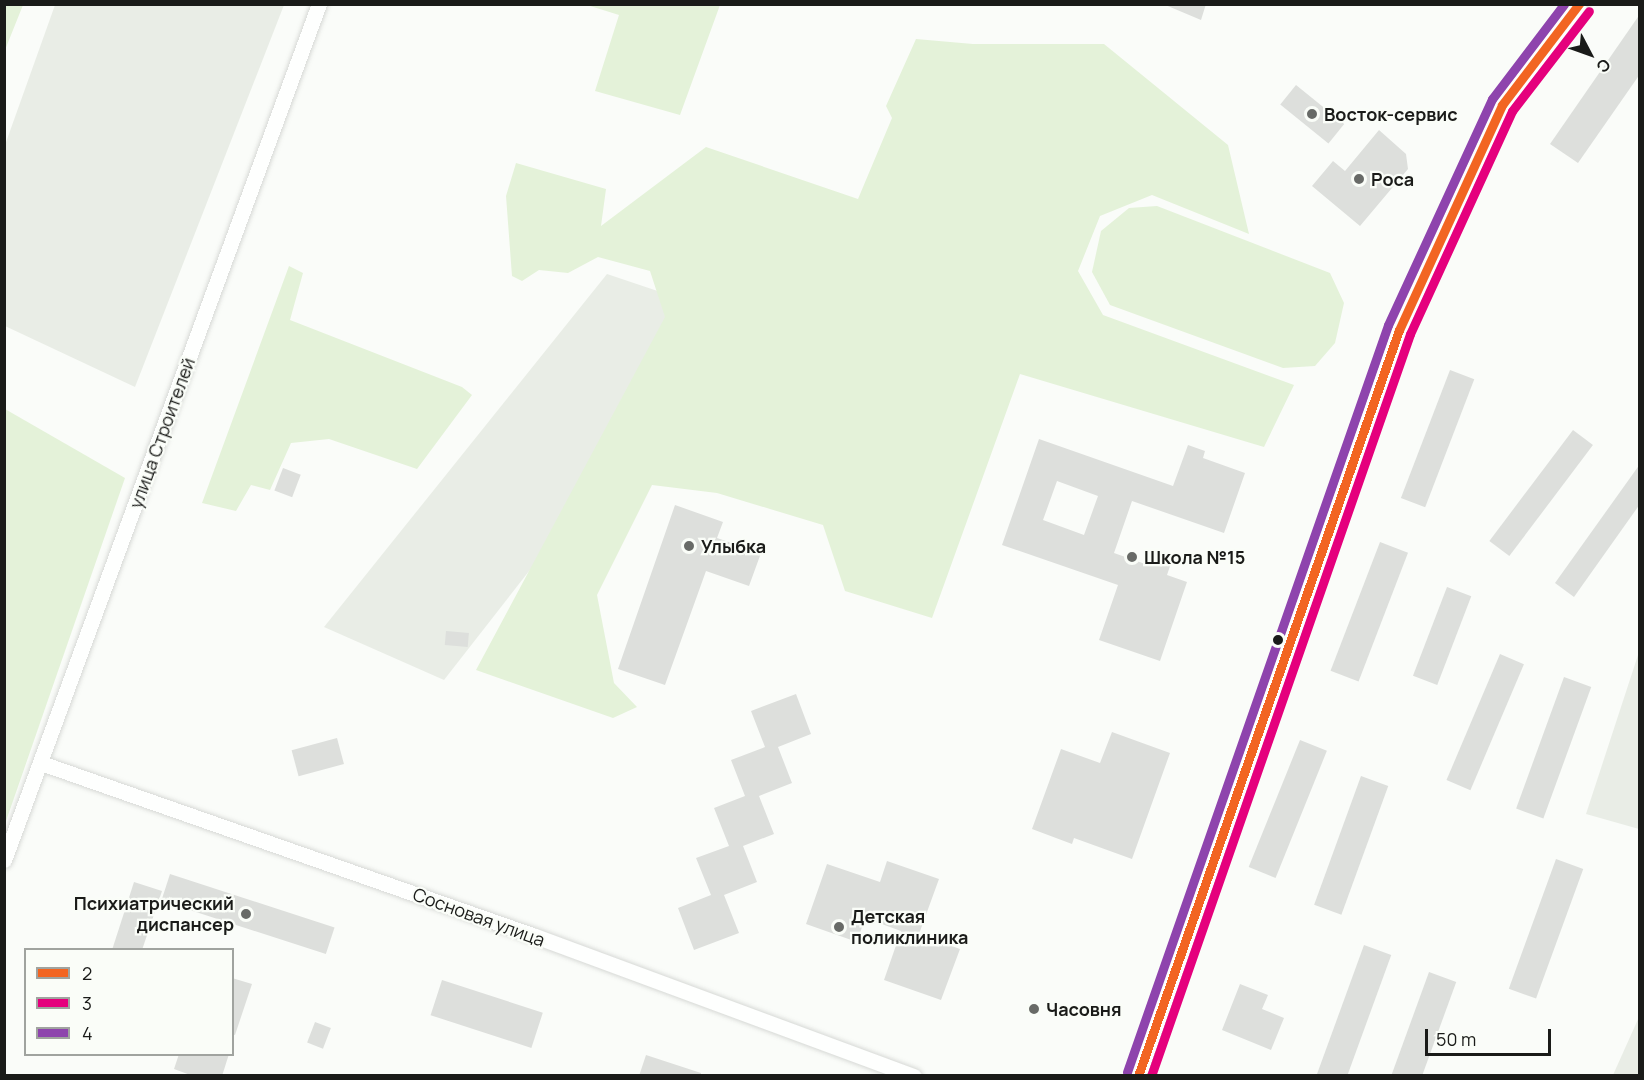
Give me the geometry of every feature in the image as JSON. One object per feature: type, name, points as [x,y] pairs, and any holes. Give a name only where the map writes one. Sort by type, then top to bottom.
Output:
[{"type":"street","name":"улица Строителей","points":[[4,860],[42,763],[319,4]]},
{"type":"street","points":[[1138,1076],[1399,330],[1502,105],[1579,4]]},
{"type":"street","name":"Сосновая улица","points":[[42,763],[535,936],[914,1076]]},
{"type":"shaded area","points":[[55,5],[284,5],[135,387],[5,326],[5,145]]},
{"type":"shaded area","points":[[607,274],[729,315],[444,680],[324,627]]},
{"type":"shaded area","points":[[1639,652],[1639,829],[1586,814]]},
{"type":"shaded area","points":[[1639,1017],[1639,1075],[1613,1075]]},
{"type":"green space","points":[[4,5],[23,5],[5,50]]},
{"type":"green space","points":[[587,5],[720,5],[680,115],[595,91],[619,15]]},
{"type":"green space","points":[[916,39],[973,44],[1104,44],[1228,145],[1249,234],[1152,195],[1100,216],[1078,271],[1103,315],[1294,385],[1264,447],[1020,374],[932,618],[845,591],[823,525],[717,493],[652,485],[597,595],[614,683],[637,707],[613,718],[476,670],[665,317],[650,271],[598,257],[568,273],[539,270],[522,281],[512,276],[506,196],[516,163],[606,189],[601,226],[706,147],[858,199],[892,118],[886,106]]},
{"type":"green space","points":[[1157,206],[1330,273],[1344,303],[1335,343],[1315,366],[1283,368],[1110,305],[1092,272],[1101,231],[1129,208]]},
{"type":"green space","points":[[289,266],[303,273],[290,320],[462,387],[472,395],[417,469],[329,439],[291,443],[270,490],[251,485],[236,511],[202,503]]},
{"type":"green space","points":[[5,409],[125,478],[5,824]]},
{"type":"building","points":[[1163,4],[1206,4],[1201,20]]},
{"type":"building","points":[[1640,14],[1640,74],[1578,163],[1550,144]]},
{"type":"building","name":"Восток-сервис","points":[[1296,85],[1344,124],[1328,143],[1280,104]]},
{"type":"building","name":"Роса","points":[[1379,130],[1406,154],[1408,169],[1360,226],[1312,186],[1333,161],[1345,171]]},
{"type":"building","points":[[1450,370],[1474,379],[1425,507],[1401,498]]},
{"type":"building","points":[[1573,430],[1593,445],[1509,556],[1489,541]]},
{"type":"building","points":[[1039,439],[1173,486],[1188,445],[1205,451],[1203,458],[1245,473],[1224,533],[1132,501],[1114,553],[1148,565],[1150,559],[1170,566],[1167,575],[1187,582],[1160,661],[1099,640],[1118,585],[1002,545]],"holes":[[[1057,481],[1098,496],[1084,535],[1043,520]]]},
{"type":"building","points":[[1640,464],[1640,504],[1574,597],[1555,583]]},
{"type":"building","points":[[283,468],[301,475],[292,497],[274,490]]},
{"type":"building","points":[[675,505],[723,522],[717,538],[761,553],[749,586],[706,571],[665,685],[618,669]]},
{"type":"building","points":[[1380,542],[1408,553],[1359,682],[1331,671]]},
{"type":"building","points":[[1447,587],[1471,596],[1437,685],[1413,676]]},
{"type":"building","points":[[446,631],[469,633],[468,647],[445,645]]},
{"type":"building","points":[[1500,654],[1524,664],[1470,790],[1446,780]]},
{"type":"building","points":[[1564,677],[1591,687],[1543,818],[1516,809]]},
{"type":"building","points":[[796,694],[811,734],[778,747],[792,783],[759,796],[774,834],[743,846],[757,882],[724,895],[739,933],[694,950],[678,908],[711,895],[696,858],[729,846],[714,808],[745,796],[731,760],[765,747],[751,711]]},
{"type":"building","points":[[1112,732],[1170,753],[1132,859],[1074,838],[1072,844],[1032,829],[1061,749],[1100,763]]},
{"type":"building","points":[[337,738],[344,764],[299,776],[292,750]]},
{"type":"building","points":[[1300,740],[1327,751],[1276,878],[1249,867]]},
{"type":"building","points":[[1361,776],[1388,786],[1341,915],[1314,905]]},
{"type":"building","points":[[1556,859],[1583,869],[1536,999],[1509,989]]},
{"type":"building","name":"Детская поликлиника","points":[[887,861],[939,879],[919,934],[960,949],[941,1000],[884,980],[901,931],[865,918],[857,942],[806,924],[827,864],[880,882]]},
{"type":"building","name":"Психиатрический диспансер","points":[[170,874],[335,927],[326,954],[161,901]]},
{"type":"building","points":[[134,882],[162,891],[143,948],[113,948]]},
{"type":"building","points":[[1364,945],[1391,955],[1347,1076],[1316,1076]]},
{"type":"building","points":[[1429,972],[1456,982],[1422,1076],[1391,1076]]},
{"type":"building","points":[[234,979],[252,984],[234,1035]]},
{"type":"building","points":[[442,980],[543,1013],[531,1048],[431,1015]]},
{"type":"building","points":[[1240,984],[1268,995],[1262,1009],[1284,1018],[1271,1050],[1222,1030]]},
{"type":"building","points":[[315,1022],[331,1028],[323,1049],[307,1043]]},
{"type":"building","points":[[646,1055],[701,1073],[701,1076],[639,1076]]},
{"type":"building","points":[[178,1056],[228,1056],[222,1076],[193,1076],[174,1069]]},
{"type":"transit line","name":"4","points":[[1127,1072],[1388,325],[1492,99],[1564,4]]},
{"type":"transit line","name":"2","points":[[1138,1076],[1399,330],[1502,105],[1579,4]]},
{"type":"transit line","name":"3","points":[[1151,1076],[1410,334],[1512,111],[1589,11]]},
{"type":"place","name":"Восток-сервис","points":[[1312,114]]},
{"type":"place","name":"Роса","points":[[1359,179]]},
{"type":"place","name":"Улыбка","points":[[689,546]]},
{"type":"place","name":"Школа №15","points":[[1132,557]]},
{"type":"place","name":"Психиатрический диспансер","points":[[246,914]]},
{"type":"place","name":"Детская поликлиника","points":[[839,927]]},
{"type":"place","name":"Часовня","points":[[1034,1009]]}]
